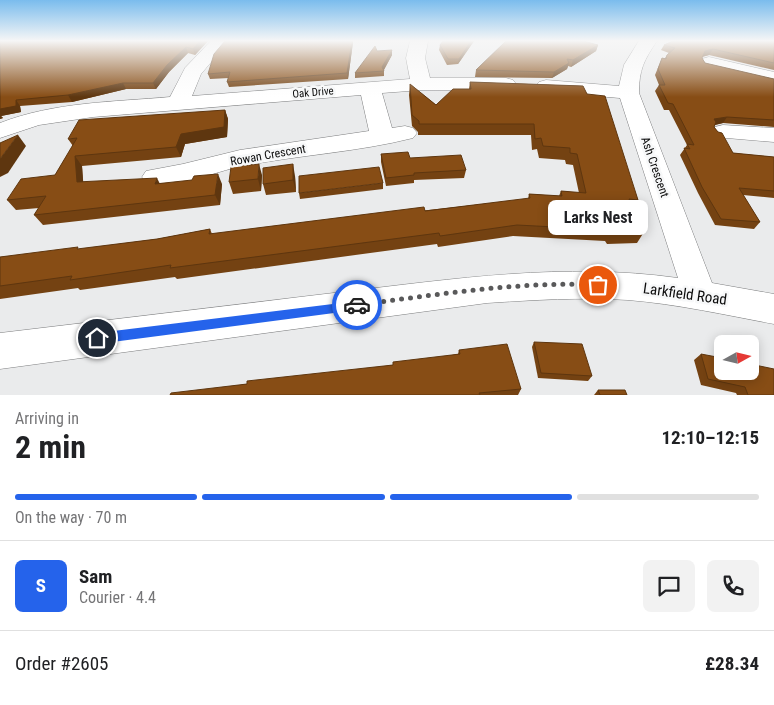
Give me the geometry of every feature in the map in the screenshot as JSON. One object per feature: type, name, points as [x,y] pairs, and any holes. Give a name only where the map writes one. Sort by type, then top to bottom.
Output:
[{"type":"street","points":[[178,104],[192,72],[202,59]]},
{"type":"street","points":[[415,59],[422,84]]},
{"type":"street","name":"Ash Crescent","points":[[636,59],[629,75],[629,93],[700,295]]},
{"type":"street","points":[[709,63],[774,78]]},
{"type":"street","name":"Oak Drive","points":[[0,131],[22,122],[49,115],[422,84],[547,86],[629,93]]},
{"type":"street","name":"Rowan Crescent","points":[[155,177],[183,173],[240,158],[393,135],[370,88]]},
{"type":"street","points":[[723,132],[774,135]]},
{"type":"street","name":"Larkfield Road","points":[[0,351],[487,288],[582,284],[645,288],[700,295],[774,309]]},
{"type":"building","points":[[0,59],[173,59],[153,83],[123,83],[68,95],[16,100],[16,106],[0,109]]},
{"type":"building","points":[[212,59],[349,59],[347,73],[227,82],[230,72],[208,74]]},
{"type":"building","points":[[365,59],[386,59],[382,67],[384,71],[355,73]]},
{"type":"building","points":[[487,59],[567,59],[569,63],[554,72],[476,70]]},
{"type":"building","points":[[661,59],[703,59],[705,63],[774,79],[774,120],[727,117],[714,119],[716,122],[714,127],[718,132],[722,133],[733,153],[774,157],[774,191],[739,188],[760,222],[721,219],[702,187],[684,148],[690,149],[687,144],[694,145],[673,104],[668,103],[659,85],[665,85],[658,69]]},
{"type":"building","points":[[758,59],[774,59],[774,63]]},
{"type":"building","points":[[470,82],[583,86],[587,94],[605,96],[638,200],[629,199],[644,232],[613,233],[612,230],[517,225],[440,236],[439,233],[170,268],[171,265],[70,280],[72,276],[0,286],[0,257],[157,239],[210,229],[209,234],[424,207],[425,211],[530,198],[529,194],[562,196],[561,191],[586,193],[577,154],[570,153],[570,148],[543,146],[541,138],[535,139],[534,124],[419,124],[419,121],[412,115],[410,84],[436,105],[453,89],[471,89]]},
{"type":"building","points":[[225,110],[224,127],[181,134],[176,147],[75,156],[77,182],[157,178],[155,184],[192,180],[194,176],[218,174],[215,195],[34,215],[46,196],[7,200],[21,179],[55,175],[77,138],[68,139],[79,120]]},
{"type":"building","points":[[18,135],[0,159],[0,143]]},
{"type":"building","points":[[408,152],[410,158],[461,155],[466,170],[414,173],[414,175],[386,178],[381,154]]},
{"type":"building","points":[[259,164],[258,179],[229,182],[231,167]]},
{"type":"building","points":[[293,164],[293,180],[263,184],[263,168]]},
{"type":"building","points":[[379,167],[383,183],[299,193],[299,176]]},
{"type":"building","points":[[534,342],[582,344],[592,376],[541,373]]},
{"type":"building","points":[[507,344],[521,389],[479,393],[480,395],[170,395],[171,393],[247,384],[247,381],[393,365],[393,362],[460,354],[459,350]]},
{"type":"building","points":[[701,354],[714,356],[714,380],[759,380],[759,366],[774,369],[774,395],[748,395],[745,387],[708,379]]},
{"type":"building","points":[[598,390],[625,390],[627,395],[600,395]]},
{"type":"way so far","points":[[357,305],[487,288],[598,285]]},
{"type":"place","name":"Larks Nest","points":[[598,285]]},
{"type":"route","points":[[97,338],[357,305]]}]
